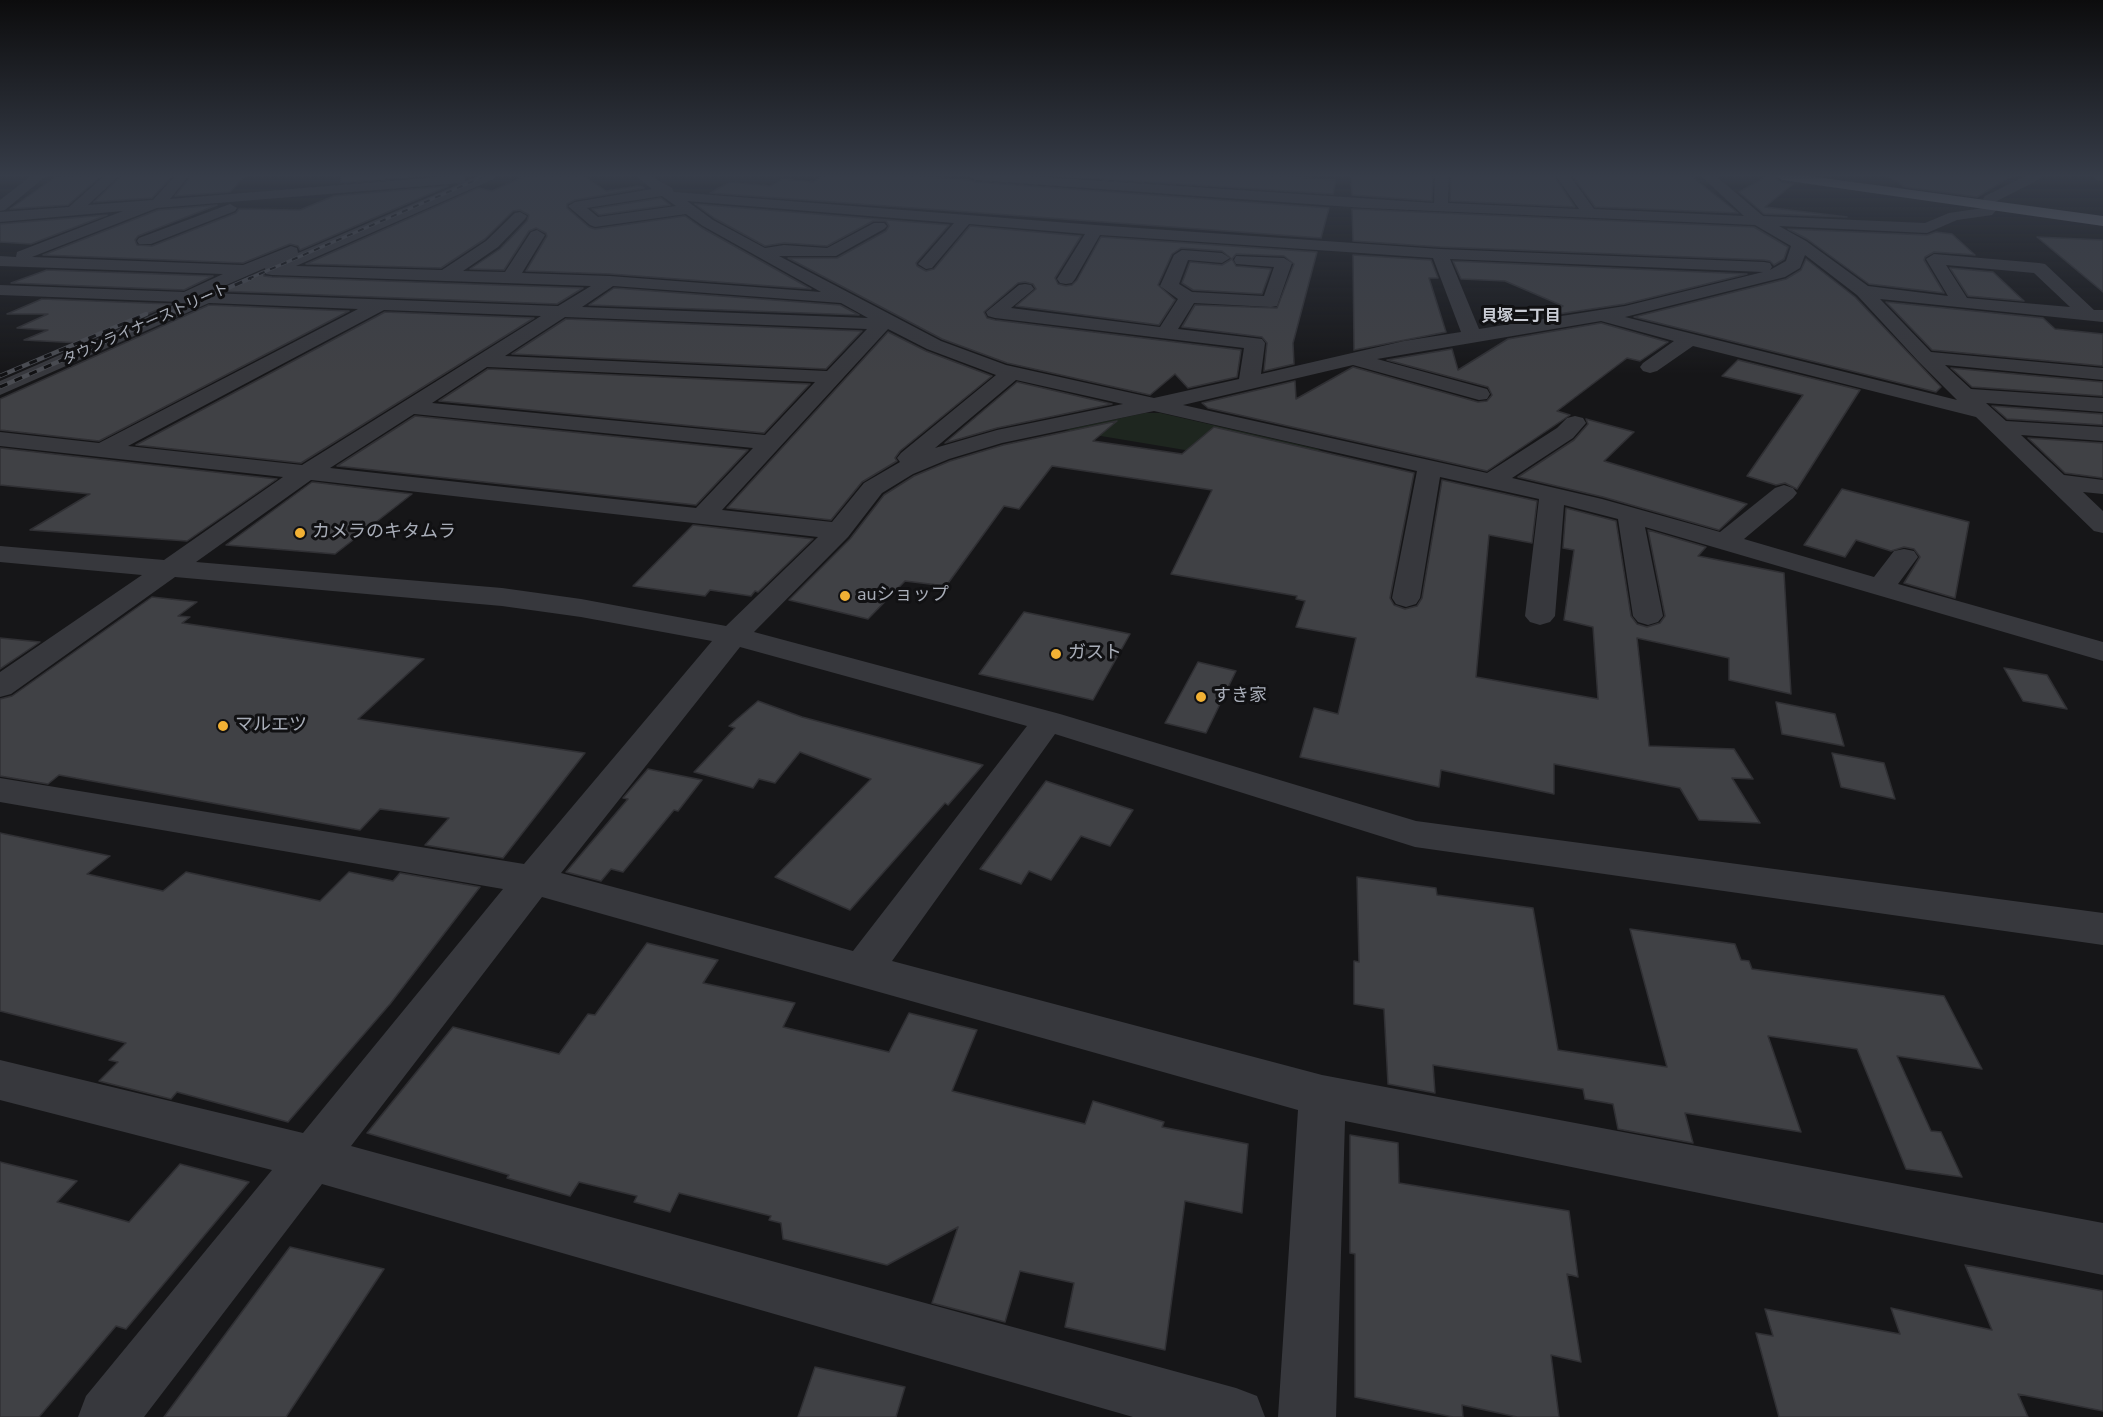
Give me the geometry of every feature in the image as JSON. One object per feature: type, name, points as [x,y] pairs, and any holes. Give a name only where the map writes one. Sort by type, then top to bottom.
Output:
[{"type":"street","points":[[4,261],[54,242]]},
{"type":"street","name":"タウンライナーストリート","points":[[0,374],[311,242]]},
{"type":"street","name":"タウンライナーストリート","points":[[0,389],[336,242]]},
{"type":"street","points":[[445,276],[494,242]]},
{"type":"street","points":[[510,278],[533,242]]},
{"type":"street","points":[[742,242],[888,324],[934,345],[1012,373],[1552,494],[2103,651]]},
{"type":"street","points":[[762,253],[783,250],[830,254],[851,242]]},
{"type":"street","points":[[926,264],[945,242]]},
{"type":"street","points":[[1066,279],[1088,242]]},
{"type":"street","points":[[1242,260],[1248,242]]},
{"type":"street","points":[[1265,242],[1440,254],[1495,251],[1788,268]]},
{"type":"street","points":[[1797,242],[1863,291],[1925,357],[2103,525]]},
{"type":"street","points":[[873,488],[904,469],[941,454],[997,437],[1249,384],[1353,358],[1598,316],[1694,296],[1779,273],[1794,264],[1800,244]]},
{"type":"street","points":[[1440,254],[1472,336]]},
{"type":"street","points":[[1182,255],[1284,263],[1271,302],[1188,297],[1169,286],[1182,255]]},
{"type":"street","points":[[1961,303],[1934,259],[2039,268],[2095,315]]},
{"type":"street","points":[[4,261],[246,270]]},
{"type":"street","points":[[272,270],[610,281],[848,300]]},
{"type":"street","points":[[0,687],[307,472],[610,281]]},
{"type":"street","points":[[1024,289],[995,312],[1255,343],[1249,384]]},
{"type":"street","points":[[0,297],[9,290],[888,324]]},
{"type":"street","points":[[1863,291],[1961,303],[2095,315]]},
{"type":"street","points":[[1166,333],[1188,297]]},
{"type":"street","points":[[101,451],[379,305]]},
{"type":"street","points":[[1882,312],[2103,332]]},
{"type":"street","points":[[1598,316],[1990,420],[2103,434]]},
{"type":"street","points":[[703,515],[832,377],[888,324]]},
{"type":"street","points":[[1650,367],[1689,339]]},
{"type":"street","points":[[1925,357],[2103,374]]},
{"type":"street","points":[[1353,358],[1479,394]]},
{"type":"street","points":[[483,361],[832,377]]},
{"type":"street","points":[[107,1417],[533,880],[733,636],[839,531],[873,488],[1012,373]]},
{"type":"street","points":[[1965,395],[2103,405]]},
{"type":"street","points":[[411,407],[771,443]]},
{"type":"street","points":[[1493,480],[1565,433],[1575,423]]},
{"type":"street","points":[[0,439],[839,531]]},
{"type":"street","points":[[1406,598],[1430,466]]},
{"type":"street","points":[[2055,481],[2103,487]]},
{"type":"street","points":[[1725,542],[1785,493]]},
{"type":"street","points":[[1540,616],[1552,494]]},
{"type":"street","points":[[1630,515],[1648,616]]},
{"type":"street","points":[[0,554],[502,597],[581,608],[733,636],[1047,721],[1415,834],[2103,929]]},
{"type":"street","points":[[1881,587],[1904,557]]},
{"type":"street","points":[[861,971],[1047,721]]},
{"type":"street","points":[[0,790],[533,880],[1322,1096],[2103,1249]]},
{"type":"street","points":[[0,1080],[312,1158],[1236,1417]]},
{"type":"street","points":[[1307,1417],[1322,1096]]},
{"type":"shaded area","points":[[1145,413],[1160,413],[1318,449],[1324,453],[1317,472],[1065,430]]},
{"type":"building","points":[[2,242],[36,242],[31,244]]},
{"type":"building","points":[[76,242],[136,242],[137,245],[152,246],[162,242],[318,242],[300,250],[298,246],[290,244],[243,263],[43,255]]},
{"type":"building","points":[[356,242],[480,242],[441,268],[306,264]]},
{"type":"building","points":[[507,242],[522,242],[504,270],[470,269]]},
{"type":"building","points":[[543,242],[727,242],[811,289],[610,274],[526,271]]},
{"type":"building","points":[[758,242],[834,242],[827,246],[784,243],[765,246]]},
{"type":"building","points":[[866,242],[934,242],[916,263],[926,271],[934,269],[956,242],[1077,242],[1055,278],[1058,284],[1066,286],[1072,285],[1077,280],[1098,242],[1175,242],[1317,252],[1293,343],[1294,364],[1264,371],[1267,343],[1262,337],[1182,327],[1195,305],[1277,308],[1294,264],[1284,256],[1236,254],[1232,259],[1222,251],[1181,248],[1172,254],[1158,285],[1175,300],[1159,325],[1016,306],[1036,289],[1033,284],[1025,282],[1018,283],[984,312],[987,318],[995,320],[1241,350],[1237,377],[1188,388],[1175,374],[1150,395],[1007,363],[942,339],[788,258],[837,258]]},
{"type":"building","points":[[1369,242],[1780,242],[1788,247],[1784,259],[1774,265],[1764,260]]},
{"type":"building","points":[[1811,242],[1961,242],[1975,255],[1934,252],[1925,257],[1924,260],[1944,293],[1869,284]]},
{"type":"building","points":[[2043,242],[2103,242],[2103,292]]},
{"type":"building","points":[[1353,255],[1431,260],[1438,278],[1429,278],[1446,332],[1354,350]]},
{"type":"building","points":[[1232,259],[1236,266],[1271,269],[1262,294],[1193,290],[1182,283],[1190,262],[1222,265]]},
{"type":"building","points":[[1806,259],[1855,297],[1941,387],[1936,392],[1634,317],[1786,279],[1801,270]]},
{"type":"building","points":[[1453,261],[1747,274],[1625,304],[1545,316],[1563,306],[1505,281],[1461,279]]},
{"type":"building","points":[[1950,268],[1993,272],[2024,301],[1968,296]]},
{"type":"building","points":[[47,270],[213,276],[184,290],[11,283]]},
{"type":"building","points":[[263,271],[264,276],[272,277],[583,288],[557,304],[218,291]]},
{"type":"building","points":[[614,288],[840,305],[859,315],[589,305]]},
{"type":"building","points":[[42,299],[171,304],[80,343],[24,340],[48,330],[17,328],[48,314],[7,314]]},
{"type":"building","points":[[1886,302],[2043,318],[2055,329],[2103,334],[2103,366],[1932,350]]},
{"type":"building","points":[[209,305],[349,311],[99,441],[0,430],[0,399]]},
{"type":"building","points":[[385,312],[534,318],[301,463],[136,445]]},
{"type":"building","points":[[566,319],[862,331],[826,369],[512,354]]},
{"type":"building","points":[[1601,323],[1668,342],[1640,361],[1627,358],[1557,411],[1570,415],[1487,471],[1208,408],[1202,403],[1295,381],[1296,399],[1353,367],[1478,402],[1487,401],[1492,395],[1488,387],[1387,360],[1452,349],[1458,370],[1508,339]]},
{"type":"building","points":[[888,332],[926,351],[992,376],[900,451],[895,458],[897,461],[862,482],[831,520],[727,508]]},
{"type":"building","points":[[1738,360],[1860,390],[1797,489],[1785,483],[1776,485],[1747,476],[1803,395],[1722,376]]},
{"type":"building","points":[[1951,368],[2103,382],[2103,396],[1972,387]]},
{"type":"building","points":[[488,369],[810,384],[764,433],[439,401]]},
{"type":"building","points":[[1017,382],[1112,404],[997,428],[945,443]]},
{"type":"building","points":[[1992,406],[2103,414],[2103,425],[2007,419]]},
{"type":"building","points":[[415,416],[748,450],[696,505],[337,466]]},
{"type":"building","points":[[1586,419],[1634,432],[1604,461],[1747,504],[1719,530],[1603,497],[1518,477],[1574,440],[1588,424]]},
{"type":"building","points":[[1117,421],[1093,441],[1182,454],[1214,427],[1414,473],[1390,598],[1394,605],[1405,609],[1417,606],[1422,598],[1442,480],[1537,501],[1532,543],[1489,535],[1476,677],[1598,699],[1593,627],[1564,620],[1574,550],[1563,548],[1566,508],[1616,521],[1631,616],[1637,624],[1647,627],[1660,623],[1665,616],[1648,530],[1706,547],[1698,556],[1784,573],[1791,694],[1729,680],[1729,658],[1637,638],[1649,746],[1734,749],[1753,779],[1732,778],[1760,823],[1699,820],[1680,788],[1554,764],[1554,794],[1441,770],[1439,787],[1300,757],[1314,708],[1338,714],[1356,638],[1296,627],[1305,601],[1296,599],[1297,596],[1171,574],[1212,490],[1052,466],[1019,509],[1004,506],[946,586],[905,581],[868,619],[789,600],[850,539],[884,495],[914,476],[950,461],[1003,445]]},
{"type":"building","points":[[2028,438],[2103,443],[2103,478],[2065,473]]},
{"type":"building","points":[[0,448],[277,479],[187,541],[30,530],[90,494],[0,485]]},
{"type":"building","points":[[312,482],[412,494],[335,554],[226,545]]},
{"type":"building","points":[[1842,489],[1969,522],[1955,598],[1904,583],[1920,557],[1914,549],[1904,547],[1891,551],[1856,540],[1845,557],[1804,545]]},
{"type":"building","points":[[693,525],[813,539],[751,596],[710,590],[705,596],[633,586]]},
{"type":"building","name":"マルエツ","points":[[152,597],[197,602],[178,616],[190,617],[182,623],[424,659],[358,719],[585,753],[503,858],[425,845],[449,818],[380,809],[360,830],[59,775],[48,784],[0,776],[0,699],[12,696]]},
{"type":"building","name":"ガスト","points":[[1024,612],[1130,634],[1093,700],[979,674]]},
{"type":"building","points":[[0,638],[40,642],[0,669]]},
{"type":"building","name":"すき家","points":[[1198,662],[1236,671],[1206,733],[1165,723]]},
{"type":"building","points":[[2004,668],[2047,675],[2067,709],[2023,701]]},
{"type":"building","points":[[758,701],[802,717],[983,765],[948,805],[945,803],[850,910],[775,877],[871,779],[800,752],[775,783],[759,779],[753,788],[694,772],[735,728],[729,726]]},
{"type":"building","points":[[1776,702],[1835,714],[1844,746],[1782,734]]},
{"type":"building","points":[[1832,753],[1884,763],[1895,799],[1841,787]]},
{"type":"building","points":[[648,769],[702,780],[678,811],[674,810],[623,872],[611,869],[601,881],[566,872],[628,799],[623,798]]},
{"type":"building","points":[[1046,781],[1133,810],[1110,846],[1081,836],[1051,880],[1029,871],[1021,884],[980,869]]},
{"type":"building","points":[[0,833],[110,856],[87,874],[163,891],[186,872],[320,901],[349,872],[393,881],[400,873],[480,887],[390,1004],[288,1122],[177,1092],[171,1099],[99,1081],[118,1062],[109,1060],[126,1043],[0,1011]]},
{"type":"building","points":[[1357,877],[1436,888],[1437,895],[1533,908],[1558,1050],[1667,1067],[1630,929],[1735,944],[1741,960],[1749,961],[1752,969],[1944,996],[1982,1069],[1897,1056],[1931,1131],[1941,1132],[1962,1177],[1906,1169],[1857,1049],[1768,1036],[1801,1132],[1685,1113],[1693,1143],[1618,1129],[1613,1104],[1585,1099],[1583,1089],[1433,1065],[1435,1093],[1388,1084],[1384,1009],[1354,1004],[1354,961],[1359,962]]},
{"type":"building","points":[[647,943],[718,960],[703,983],[795,1003],[783,1027],[889,1052],[909,1013],[977,1030],[952,1091],[1085,1124],[1093,1101],[1164,1122],[1162,1127],[1248,1144],[1242,1213],[1185,1201],[1165,1350],[1065,1327],[1074,1283],[1020,1271],[1005,1322],[932,1303],[958,1227],[887,1265],[783,1239],[781,1223],[769,1220],[771,1216],[679,1193],[670,1212],[634,1202],[637,1196],[579,1182],[570,1196],[507,1178],[509,1175],[367,1133],[453,1027],[559,1054],[588,1014],[595,1015]]},
{"type":"building","points":[[1350,1135],[1398,1143],[1399,1183],[1569,1211],[1578,1277],[1567,1274],[1581,1362],[1551,1355],[1559,1417],[1517,1417],[1462,1405],[1463,1417],[1453,1417],[1355,1397],[1355,1254],[1350,1253]]},
{"type":"building","points":[[0,1162],[77,1181],[57,1202],[129,1222],[180,1164],[249,1182],[126,1329],[116,1326],[39,1417],[0,1417]]},
{"type":"building","points":[[290,1247],[384,1269],[286,1417],[164,1417]]},
{"type":"building","points":[[1965,1265],[2103,1291],[2103,1411],[2018,1394],[2028,1417],[1779,1417],[1756,1333],[1773,1336],[1765,1309],[1900,1334],[1891,1308],[1992,1330]]},
{"type":"building","points":[[815,1367],[905,1387],[896,1417],[798,1417]]},
{"type":"railway","points":[[248,279],[333,242]]},
{"type":"railway","points":[[0,387],[251,278]]},
{"type":"railway","points":[[0,376],[146,314]]},
{"type":"place","name":"カメラのキタムラ","points":[[300,533]]},
{"type":"place","name":"auショップ","points":[[845,596]]},
{"type":"place","name":"ガスト","points":[[1056,654]]},
{"type":"place","name":"すき家","points":[[1201,697]]},
{"type":"place","name":"マルエツ","points":[[223,726]]},
{"type":"district","name":"貝塚二丁目","points":[[1521,317]]}]
